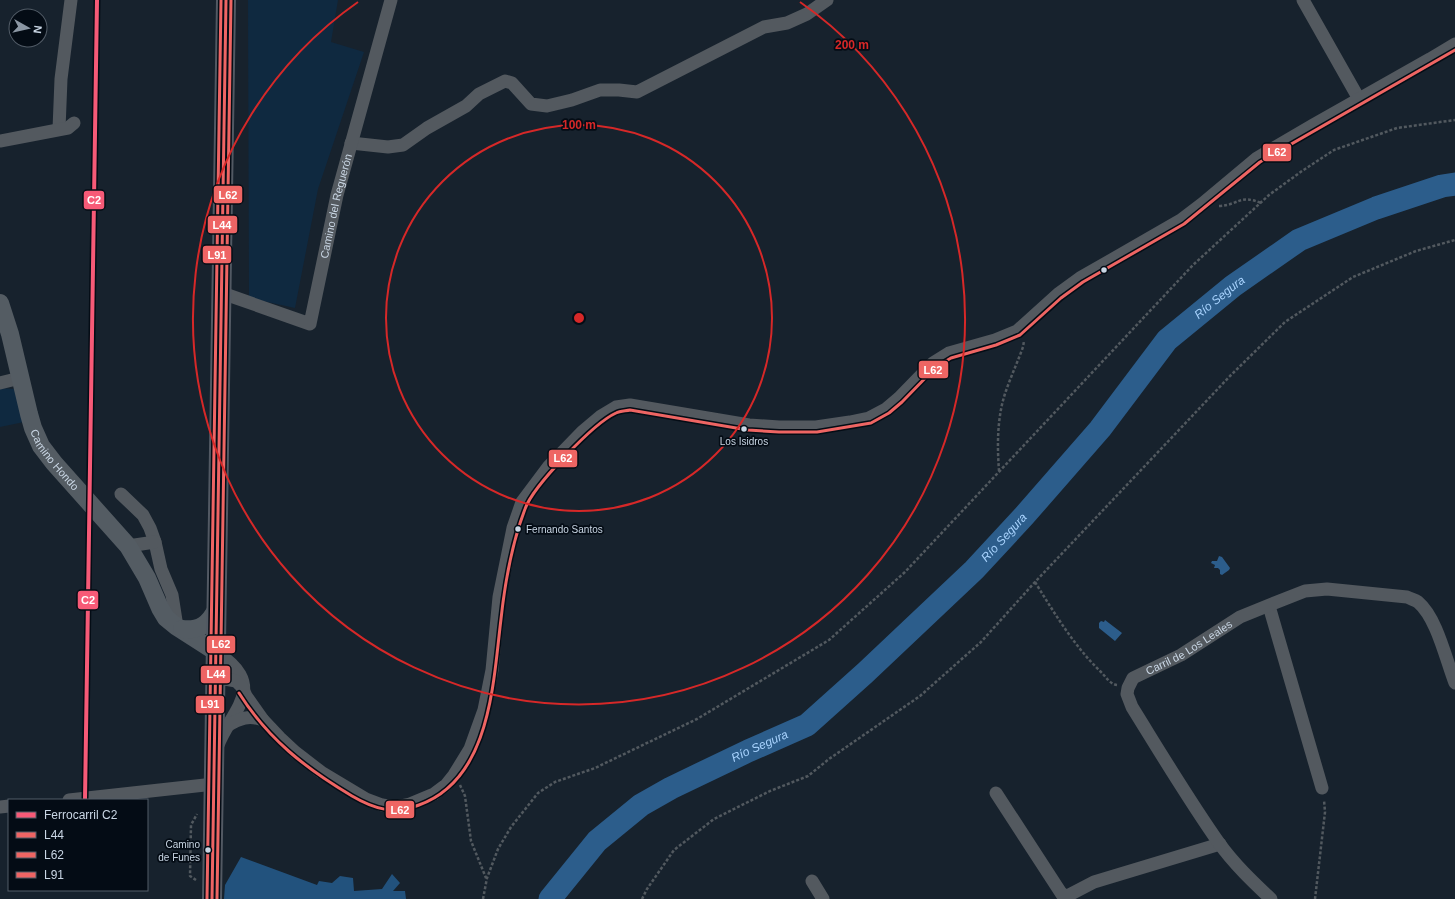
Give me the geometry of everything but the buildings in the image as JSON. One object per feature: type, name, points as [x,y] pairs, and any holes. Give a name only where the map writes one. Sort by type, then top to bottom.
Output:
[{"type":"main road","points":[[212,899],[226,0]]},
{"type":"main road","name":"Camino Hondo","points":[[0,303],[10,334],[33,428],[41,446],[54,464],[128,546],[147,578],[166,618],[216,652]]},
{"type":"main road","points":[[180,628],[193,630],[201,627],[210,620],[217,608]]},
{"type":"street","points":[[59,130],[61,79],[71,0]]},
{"type":"street","name":"Camino del Reguerón","points":[[222,293],[310,324],[337,195],[391,0]]},
{"type":"street","points":[[351,143],[388,147],[403,145],[427,128],[466,106],[479,94],[505,81],[512,82],[531,104],[547,106],[572,100],[600,90],[637,92],[764,27],[787,23],[807,14],[827,0]]},
{"type":"street","points":[[1303,0],[1359,99]]},
{"type":"street","points":[[216,683],[225,679],[233,680],[239,684],[263,720],[290,748],[321,772],[366,799],[382,805],[395,807],[410,804],[434,794],[446,785],[454,775],[470,749],[484,710],[492,670],[499,597],[513,528],[522,502],[549,466],[582,432],[601,416],[616,407],[630,405],[749,425],[779,427],[816,427],[869,418],[886,409],[899,398],[933,363],[949,353],[995,340],[1017,331],[1058,294],[1080,278],[1180,220],[1258,158],[1455,44]]},
{"type":"street","points":[[0,141],[68,128],[74,123]]},
{"type":"street","points":[[0,383],[20,378]]},
{"type":"street","points":[[121,494],[143,516],[150,528],[155,542],[161,569],[172,595],[180,628]]},
{"type":"street","points":[[128,546],[155,542]]},
{"type":"street","name":"Carril de Los Leales","points":[[1128,688],[1133,678],[1180,655],[1240,617],[1305,591],[1327,589],[1407,597],[1417,601],[1424,608],[1435,627],[1455,683]]},
{"type":"street","points":[[1269,606],[1322,788]]},
{"type":"street","points":[[215,758],[226,726],[240,705],[243,690],[241,676],[232,662],[216,652]]},
{"type":"street","points":[[1128,688],[1127,694],[1132,706],[1164,759],[1220,844],[1250,880],[1271,899]]},
{"type":"street","points":[[226,726],[236,720],[246,717],[263,720]]},
{"type":"street","points":[[79,799],[214,784]]},
{"type":"street","points":[[996,793],[1062,897],[1094,882],[1220,844]]},
{"type":"street","points":[[812,881],[823,899]]},
{"type":"path","points":[[482,899],[487,878],[498,849],[511,827],[538,793],[555,782],[595,768],[697,719],[829,640],[905,572],[1194,265],[1269,195],[1334,150],[1398,128],[1455,120]]},
{"type":"path","points":[[1202,204],[1221,206],[1232,204],[1242,199],[1251,199],[1261,203]]},
{"type":"path","points":[[642,899],[647,889],[674,850],[714,819],[770,791],[808,776],[829,759],[920,696],[981,642],[1225,382],[1284,322],[1353,277],[1416,250],[1455,240]]},
{"type":"path","points":[[999,472],[998,454],[1001,408],[1023,347],[1024,340],[1021,327]]},
{"type":"path","points":[[1036,582],[1068,634],[1094,666],[1112,684],[1128,688]]},
{"type":"path","points":[[454,775],[465,796],[471,841],[487,878]]},
{"type":"path","points":[[1315,899],[1325,812],[1322,788]]},
{"type":"path","points":[[198,813],[191,825],[190,876],[200,883]]},
{"type":"shaded area","points":[[248,0],[338,0],[331,42],[364,52],[318,189],[295,308],[249,298]]},
{"type":"shaded area","points":[[0,388],[14,389],[24,422],[0,427]]},
{"type":"shaded area","points":[[1219,556],[1222,557],[1230,568],[1222,575],[1220,574],[1220,570],[1218,568],[1214,568],[1215,565],[1211,563],[1212,561],[1217,561]]},
{"type":"shaded area","points":[[1105,620],[1122,633],[1115,641],[1099,628],[1099,623],[1101,621],[1104,622]]},
{"type":"shaded area","points":[[241,857],[317,885],[319,881],[332,883],[340,876],[353,878],[354,891],[382,889],[392,874],[400,883],[393,891],[405,891],[406,899],[224,899],[225,885]]},
{"type":"waterway","name":"Río Segura","points":[[550,899],[597,841],[641,805],[671,788],[748,751],[807,725],[865,673],[974,570],[1024,516],[1100,429],[1167,340],[1233,286],[1299,240],[1376,208],[1442,186],[1455,184]]},
{"type":"rail line","name":"C2","points":[[85,799],[97,0]]},
{"type":"transit line","name":"L91","points":[[207,899],[221,0]]},
{"type":"transit line","name":"L44","points":[[212,899],[226,0]]},
{"type":"transit line","name":"L62","points":[[217,899],[231,0]]},
{"type":"transit line","name":"L62","points":[[239,693],[262,725],[289,751],[319,775],[360,801],[376,807],[393,810],[401,810],[419,805],[443,792],[461,774],[474,752],[484,726],[491,699],[507,577],[516,535],[525,509],[530,499],[565,456],[606,419],[618,412],[630,410],[748,430],[779,432],[817,432],[871,423],[889,413],[902,402],[936,367],[951,358],[996,345],[1020,335],[1061,298],[1083,282],[1184,224],[1260,162],[1455,50]]},
{"type":"place","name":"Los Isidros","points":[[744,429]]},
{"type":"place","name":"Fernando Santos","points":[[518,529]]},
{"type":"place","name":"Camino de Funes","points":[[208,850]]}]
